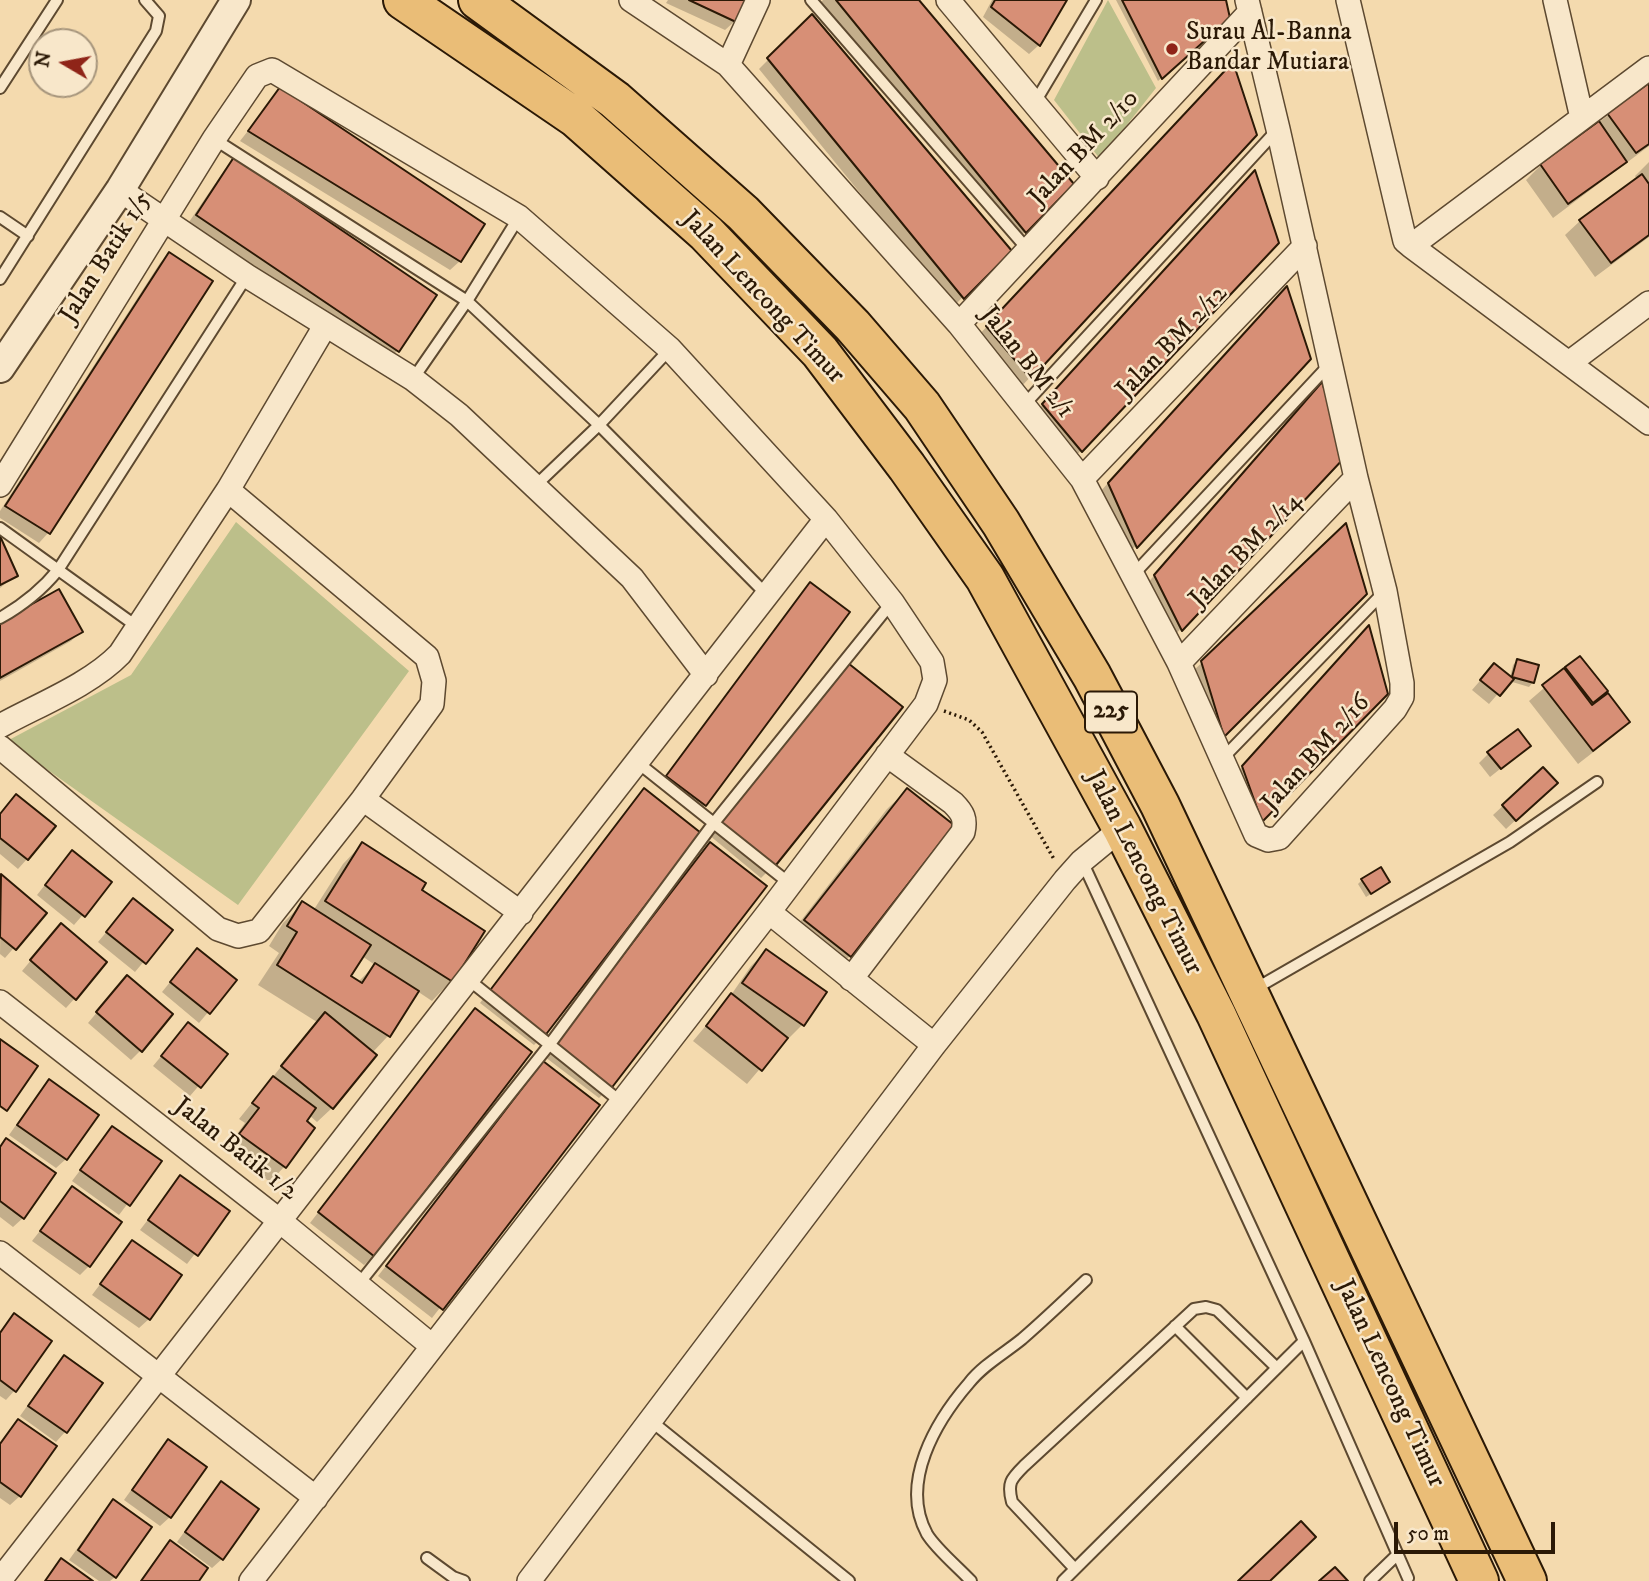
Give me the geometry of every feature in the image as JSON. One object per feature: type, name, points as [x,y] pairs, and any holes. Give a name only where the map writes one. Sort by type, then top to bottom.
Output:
[{"type":"highway","name":"Jalan Lencong Timur","points":[[403,0],[576,118],[706,233],[820,352],[907,467],[985,578],[1122,828],[1222,1026],[1479,1581]]},
{"type":"highway","name":"Jalan Lencong Timur","points":[[478,0],[615,100],[743,213],[853,326],[922,406],[1001,523],[1092,676],[1160,805],[1527,1581]]},
{"type":"street","points":[[0,368],[120,190],[236,0]]},
{"type":"street","name":"Jalan BM 2/1","points":[[631,0],[653,6],[728,65],[959,324],[1082,480],[1179,663],[1256,835],[1268,840]]},
{"type":"street","points":[[728,65],[758,0]]},
{"type":"street","points":[[947,0],[968,9],[1034,104],[1097,178]]},
{"type":"street","points":[[1348,0],[1405,241],[1649,423]]},
{"type":"street","points":[[1555,0],[1582,118]]},
{"type":"street","points":[[1248,6],[1356,478],[1385,591]]},
{"type":"street","name":"Jalan BM 2/10","points":[[959,324],[1097,178],[1248,6]]},
{"type":"street","points":[[1410,246],[1649,68]]},
{"type":"street","name":"Jalan Batik 1/5","points":[[0,485],[163,219],[257,76],[272,69],[519,217]]},
{"type":"street","points":[[120,190],[247,276],[413,379],[459,415],[632,578],[706,675]]},
{"type":"street","points":[[251,1581],[769,912],[926,704],[935,680],[932,662],[892,602],[826,519],[670,349],[519,217]]},
{"type":"street","name":"Jalan BM 2/12","points":[[1082,480],[1305,246]]},
{"type":"street","points":[[1569,363],[1649,303]]},
{"type":"street","points":[[0,726],[109,665],[139,628],[228,490],[325,326]]},
{"type":"street","name":"Jalan BM 2/14","points":[[1179,663],[1356,478]]},
{"type":"street","points":[[0,747],[218,929],[238,936],[259,931],[363,799],[432,704],[434,681],[427,657],[228,490]]},
{"type":"street","points":[[0,1580],[826,519]]},
{"type":"street","name":"Jalan BM 2/16","points":[[1268,840],[1279,838],[1395,709],[1402,697],[1402,683],[1385,591]]},
{"type":"street","points":[[851,979],[963,832],[965,820],[961,810],[953,803],[887,755]]},
{"type":"street","points":[[363,799],[521,914]]},
{"type":"street","points":[[529,1581],[934,1045],[1065,880],[1082,861],[1122,828]]},
{"type":"street","points":[[769,912],[934,1045]]},
{"type":"street","name":"Jalan Batik 1/2","points":[[0,1002],[280,1220],[432,1346]]},
{"type":"street","points":[[2,1259],[160,1376],[316,1498]]},
{"type":"lane","points":[[0,88],[57,0]]},
{"type":"lane","points":[[0,279],[156,31],[159,16],[145,0]]},
{"type":"lane","points":[[811,0],[1029,251]]},
{"type":"lane","points":[[1034,104],[1096,0]]},
{"type":"lane","points":[[1024,405],[1278,129]]},
{"type":"lane","points":[[214,139],[467,301],[599,425],[768,595]]},
{"type":"lane","points":[[0,217],[28,236]]},
{"type":"lane","points":[[413,379],[467,301],[519,217]]},
{"type":"lane","points":[[0,618],[26,603],[58,570],[247,276]]},
{"type":"lane","points":[[534,487],[599,425],[670,349]]},
{"type":"lane","points":[[1133,575],[1330,364]]},
{"type":"lane","points":[[0,528],[139,628]]},
{"type":"lane","points":[[1222,759],[1385,591]]},
{"type":"lane","points":[[358,1285],[550,1044],[713,824],[892,602]]},
{"type":"lane","points":[[638,762],[789,883]]},
{"type":"lane","points":[[1247,993],[1510,842],[1597,782]]},
{"type":"lane","points":[[1082,861],[1304,1341],[1408,1578]]},
{"type":"lane","points":[[469,980],[621,1102]]},
{"type":"lane","points":[[971,1581],[928,1535],[918,1509],[918,1487],[924,1456],[941,1420],[970,1380],[1024,1338],[1086,1280]]},
{"type":"lane","points":[[1075,1569],[1012,1502],[1009,1490],[1012,1479],[1194,1309],[1206,1307],[1217,1310],[1277,1367]]},
{"type":"lane","points":[[1175,1326],[1247,1398]]},
{"type":"lane","points":[[1063,1581],[1304,1341]]},
{"type":"lane","points":[[651,1421],[849,1581]]},
{"type":"lane","points":[[1370,1581],[1398,1554]]},
{"type":"lane","points":[[427,1558],[453,1577],[464,1581]]},
{"type":"path","points":[[926,704],[969,720],[982,732],[1065,880]]},
{"type":"green space","points":[[1108,0],[1156,88],[1100,159],[1054,100]]},
{"type":"green space","points":[[236,522],[409,671],[238,905],[7,741],[131,675]]},
{"type":"building","points":[[689,0],[746,0],[736,22]]},
{"type":"building","points":[[836,0],[919,0],[1074,184],[1026,233]]},
{"type":"building","points":[[995,0],[1067,0],[1040,46],[991,7]]},
{"type":"building","name":"Surau Al-Banna Bandar Mutiara","points":[[1122,0],[1226,0],[1230,18],[1162,79]]},
{"type":"building","points":[[812,14],[1012,251],[964,299],[767,58]]},
{"type":"building","points":[[1233,62],[1257,135],[1031,379],[986,326]]},
{"type":"building","points":[[1649,83],[1649,144],[1636,153],[1607,113]]},
{"type":"building","points":[[280,87],[485,224],[461,262],[248,131]]},
{"type":"building","points":[[1599,121],[1627,162],[1568,204],[1540,164]]},
{"type":"building","points":[[234,157],[437,295],[399,352],[196,215]]},
{"type":"building","points":[[1255,170],[1279,243],[1082,452],[1042,404]]},
{"type":"building","points":[[1642,174],[1649,184],[1649,235],[1611,263],[1579,220]]},
{"type":"building","points":[[169,252],[213,281],[50,534],[5,506]]},
{"type":"building","points":[[1287,286],[1311,359],[1137,548],[1108,483]]},
{"type":"building","points":[[1322,382],[1346,456],[1182,631],[1154,575]]},
{"type":"building","points":[[1346,523],[1367,594],[1224,737],[1201,661]]},
{"type":"building","points":[[0,536],[18,576],[0,585]]},
{"type":"building","points":[[810,582],[850,612],[706,806],[666,776]]},
{"type":"building","points":[[59,589],[83,632],[0,678],[0,622]]},
{"type":"building","points":[[1369,625],[1388,694],[1262,822],[1242,766]]},
{"type":"building","points":[[1580,656],[1608,691],[1593,703],[1565,667]]},
{"type":"building","points":[[1517,659],[1539,665],[1534,683],[1512,677]]},
{"type":"building","points":[[848,663],[903,707],[772,870],[717,825]]},
{"type":"building","points":[[1494,663],[1514,679],[1500,696],[1480,680]]},
{"type":"building","points":[[1564,668],[1592,705],[1608,693],[1630,722],[1593,751],[1542,685]]},
{"type":"building","points":[[1518,729],[1531,746],[1501,769],[1487,752]]},
{"type":"building","points":[[1543,767],[1558,783],[1516,821],[1502,805]]},
{"type":"building","points":[[644,788],[701,833],[544,1037],[488,993]]},
{"type":"building","points":[[907,788],[954,825],[851,957],[804,920]]},
{"type":"building","points":[[16,794],[56,826],[28,860],[0,838],[0,814]]},
{"type":"building","points":[[362,842],[426,883],[422,890],[485,931],[453,982],[325,901]]},
{"type":"building","points":[[710,842],[767,886],[610,1090],[553,1046]]},
{"type":"building","points":[[72,850],[112,882],[85,917],[45,885]]},
{"type":"building","points":[[1381,867],[1390,882],[1371,894],[1361,879]]},
{"type":"building","points":[[1,874],[47,913],[16,950],[0,937]]},
{"type":"building","points":[[133,898],[173,930],[146,964],[106,932]]},
{"type":"building","points":[[302,901],[371,945],[351,976],[362,983],[375,963],[419,991],[390,1037],[277,965],[297,932],[287,926]]},
{"type":"building","points":[[61,923],[107,962],[76,1000],[30,960]]},
{"type":"building","points":[[197,948],[237,980],[210,1014],[170,982]]},
{"type":"building","points":[[766,949],[827,992],[804,1026],[742,983]]},
{"type":"building","points":[[127,975],[173,1014],[142,1052],[96,1012]]},
{"type":"building","points":[[731,993],[788,1038],[762,1071],[706,1026]]},
{"type":"building","points":[[475,1008],[532,1052],[375,1257],[318,1212]]},
{"type":"building","points":[[325,1012],[377,1055],[333,1109],[281,1066]]},
{"type":"building","points":[[188,1022],[228,1054],[201,1088],[161,1056]]},
{"type":"building","points":[[0,1039],[38,1066],[7,1111],[0,1106]]},
{"type":"building","points":[[543,1061],[600,1105],[443,1310],[386,1266]]},
{"type":"building","points":[[273,1076],[316,1108],[307,1121],[315,1128],[286,1168],[239,1134],[259,1108],[252,1103]]},
{"type":"building","points":[[49,1079],[99,1115],[67,1160],[17,1125]]},
{"type":"building","points":[[112,1126],[162,1161],[130,1206],[80,1170]]},
{"type":"building","points":[[6,1138],[56,1173],[24,1219],[0,1201],[0,1147]]},
{"type":"building","points":[[180,1175],[230,1211],[198,1256],[148,1220]]},
{"type":"building","points":[[72,1186],[122,1222],[90,1267],[40,1231]]},
{"type":"building","points":[[132,1240],[182,1275],[150,1320],[100,1284]]},
{"type":"building","points":[[14,1313],[52,1341],[16,1392],[0,1380],[0,1333]]},
{"type":"building","points":[[64,1355],[103,1383],[67,1433],[28,1406]]},
{"type":"building","points":[[18,1419],[57,1446],[21,1497],[0,1482],[0,1444]]},
{"type":"building","points":[[168,1439],[207,1467],[171,1518],[132,1490]]},
{"type":"building","points":[[221,1481],[259,1509],[223,1560],[185,1532]]},
{"type":"building","points":[[113,1499],[152,1527],[116,1578],[78,1550]]},
{"type":"building","points":[[1301,1521],[1316,1537],[1270,1581],[1238,1581]]},
{"type":"building","points":[[170,1540],[208,1568],[199,1581],[141,1581]]},
{"type":"building","points":[[61,1558],[93,1581],[45,1581]]},
{"type":"building","points":[[1335,1567],[1348,1581],[1319,1581]]},
{"type":"place","name":"Surau Al-Banna Bandar Mutiara","points":[[1172,49]]}]
